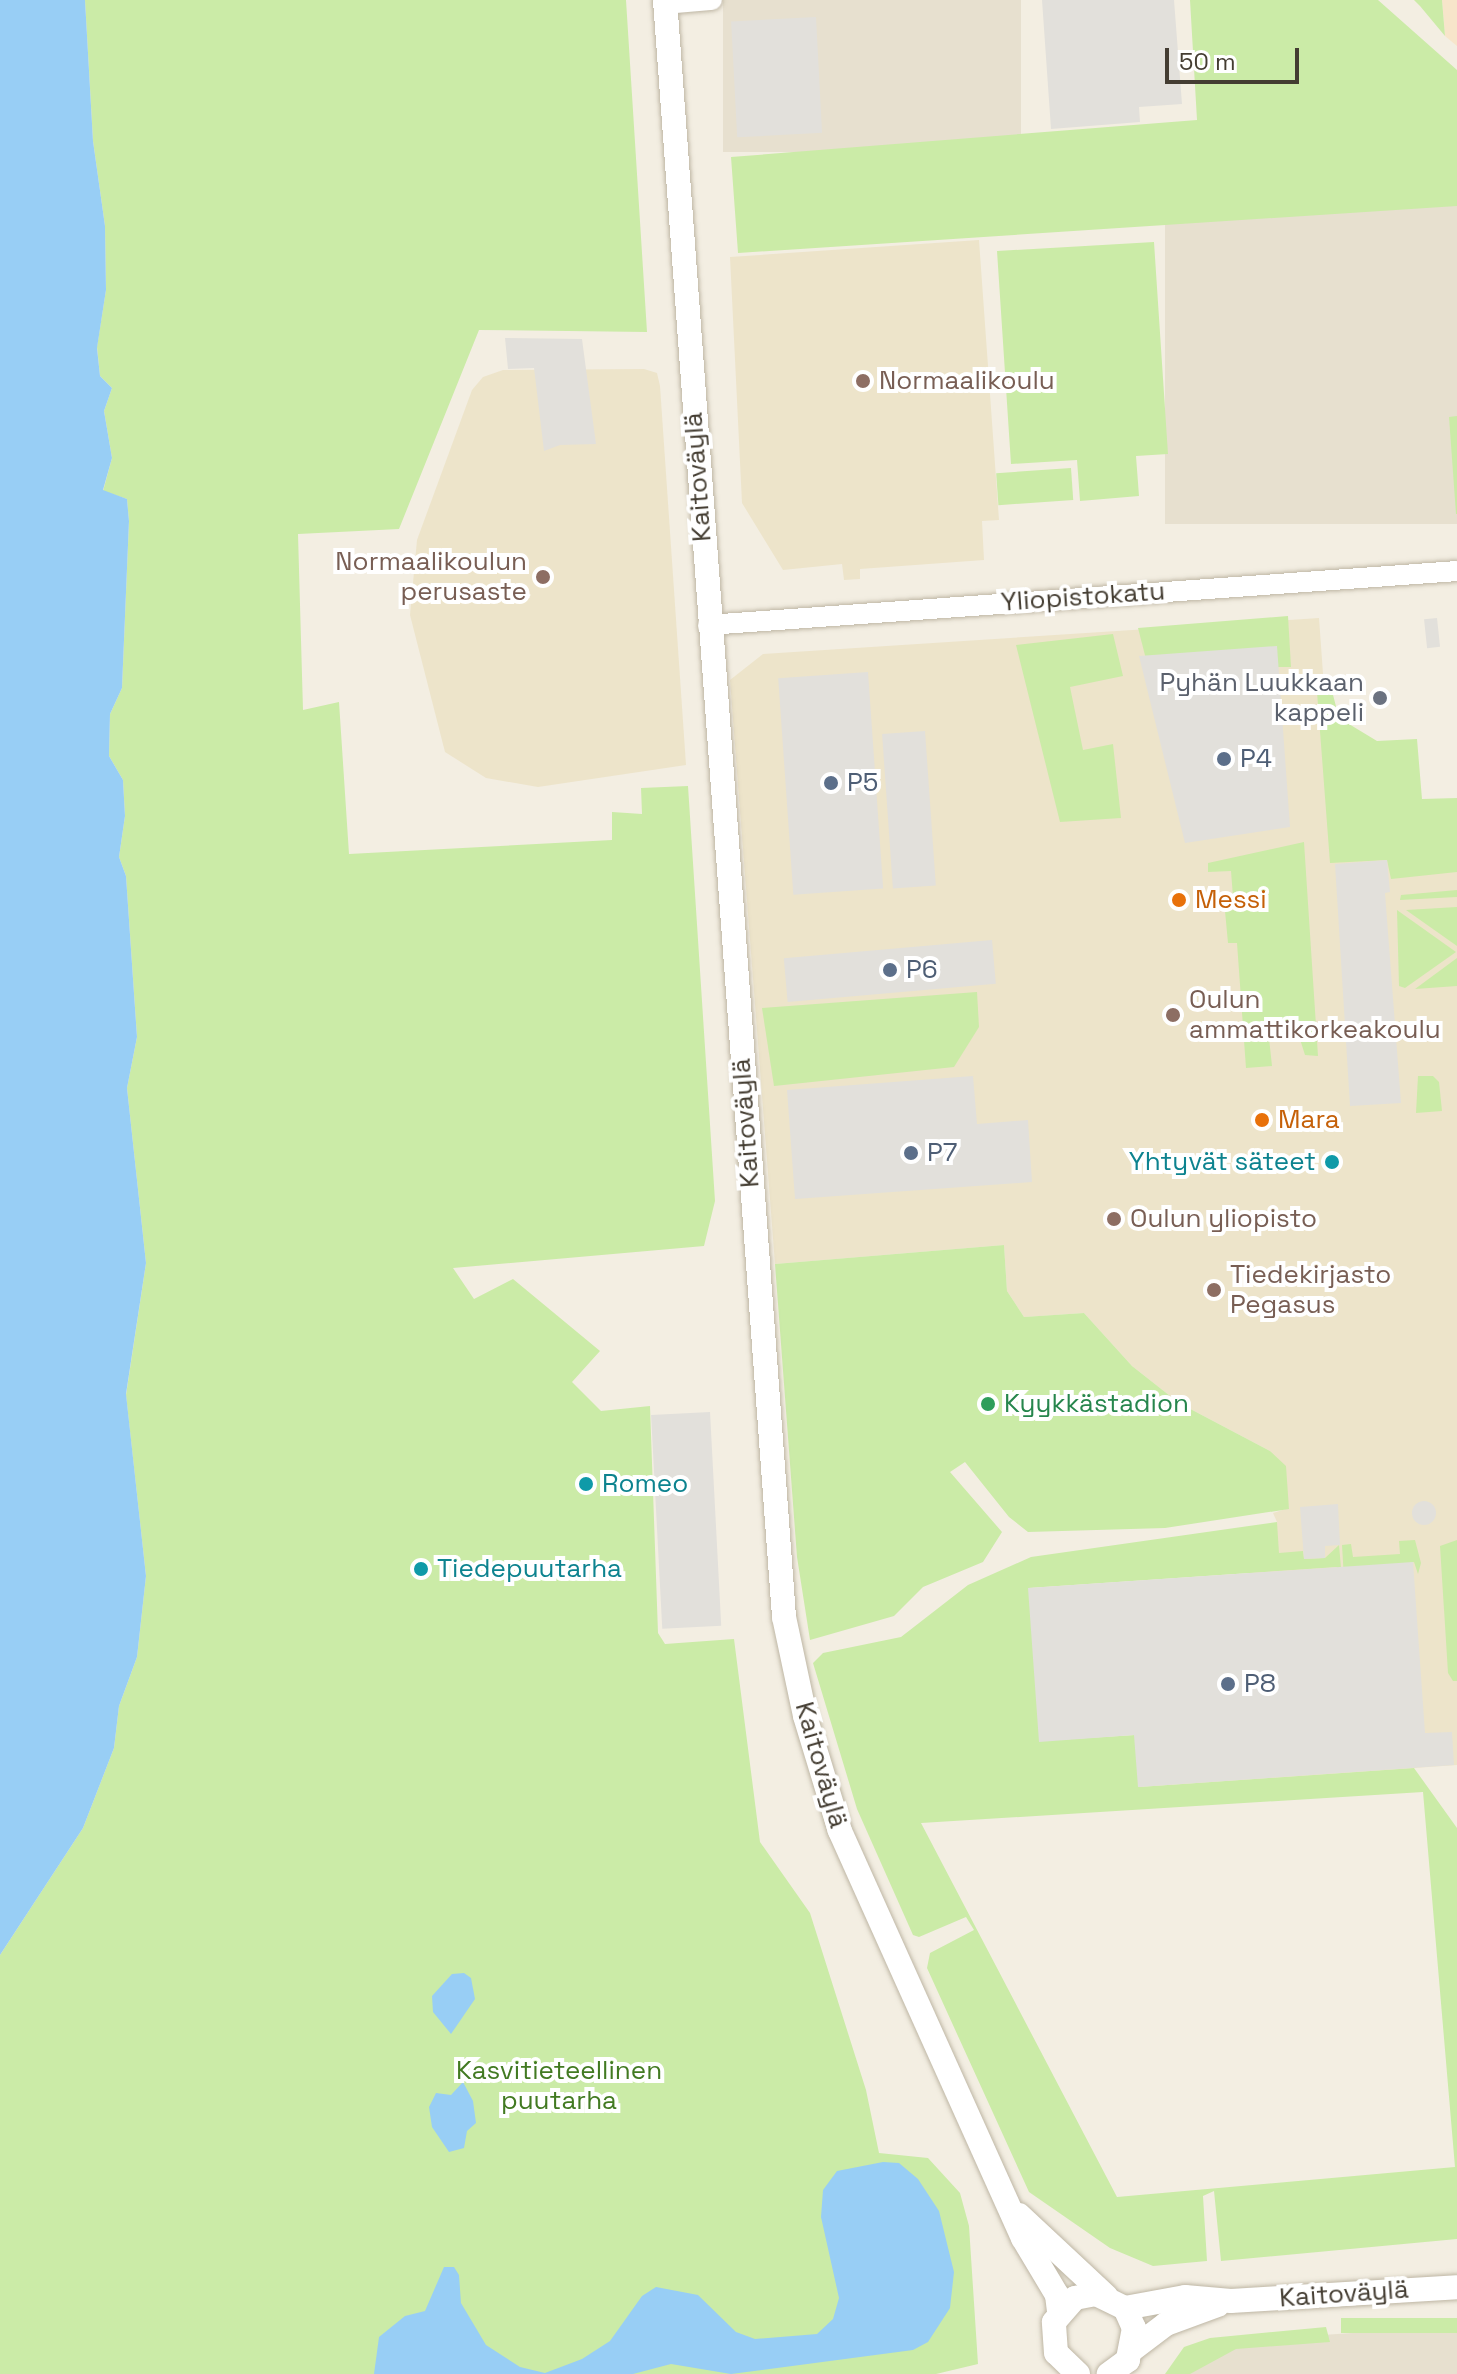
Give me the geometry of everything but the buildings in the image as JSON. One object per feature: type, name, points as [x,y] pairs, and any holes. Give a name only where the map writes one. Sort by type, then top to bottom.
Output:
[{"type":"street","points":[[665,2],[712,0]]},
{"type":"street","name":"Kaitoväylä","points":[[665,2],[708,625],[784,1617],[805,1716],[840,1831],[1008,2205],[1053,2286],[1059,2312]]},
{"type":"street","name":"Yliopistokatu","points":[[708,625],[1457,571]]},
{"type":"street","name":"Kaitoväylä","points":[[1008,2205],[1116,2302],[1185,2297],[1231,2301],[1457,2287]]},
{"type":"street","points":[[1078,2374],[1062,2362],[1053,2343],[1059,2312],[1075,2298],[1116,2302],[1134,2328],[1126,2364]]},
{"type":"street","name":"Kaitoväylä","points":[[1126,2364],[1166,2324],[1231,2301]]},
{"type":"shaded area","points":[[723,0],[1021,0],[1021,152],[723,152]]},
{"type":"shaded area","points":[[1042,0],[1174,0],[1182,104],[1139,107],[1140,122],[1051,129]]},
{"type":"shaded area","points":[[1442,0],[1457,0],[1457,46],[1445,36]]},
{"type":"shaded area","points":[[816,17],[822,133],[737,137],[731,21]]},
{"type":"shaded area","points":[[1165,206],[1457,206],[1457,524],[1165,524]]},
{"type":"shaded area","name":"Normaalikoulu","points":[[979,240],[999,520],[982,521],[984,560],[860,569],[860,579],[844,580],[842,564],[783,570],[742,503],[730,257]]},
{"type":"shaded area","points":[[505,338],[582,339],[596,444],[560,445],[544,451],[534,368],[508,369]]},
{"type":"shaded area","name":"Normaalikoulun perusaste","points":[[644,369],[657,373],[660,386],[686,765],[538,787],[486,778],[445,752],[410,615],[417,540],[472,390],[483,377],[503,370]]},
{"type":"shaded area","name":"Oulun yliopisto","points":[[1319,618],[1335,840],[1457,831],[1457,1765],[1138,1787],[1277,1522],[1273,1513],[1289,1508],[1270,1451],[1179,1403],[1132,1366],[1084,1313],[1024,1317],[1007,1291],[1004,1245],[775,1264],[730,680],[763,654]]},
{"type":"shaded area","points":[[1437,618],[1440,647],[1427,648],[1424,619]]},
{"type":"shaded area","name":"P4","points":[[1277,646],[1290,827],[1185,843],[1139,656]]},
{"type":"shaded area","name":"P5","points":[[868,672],[883,888],[793,895],[778,678]]},
{"type":"shaded area","points":[[925,731],[936,886],[893,889],[882,734]]},
{"type":"shaded area","points":[[1387,860],[1390,892],[1385,893],[1401,1103],[1350,1106],[1335,864]]},
{"type":"shaded area","name":"P6","points":[[992,940],[996,984],[788,1002],[784,958]]},
{"type":"shaded area","name":"P7","points":[[973,1076],[977,1124],[1028,1120],[1032,1182],[795,1199],[787,1090]]},
{"type":"shaded area","points":[[710,1412],[721,1626],[662,1629],[651,1415]]},
{"type":"shaded area","points":[[1424,1501],[1433,1504],[1436,1513],[1433,1522],[1424,1525],[1415,1522],[1412,1513],[1415,1504]]},
{"type":"shaded area","points":[[1338,1504],[1340,1545],[1325,1546],[1325,1558],[1304,1559],[1300,1507]]},
{"type":"shaded area","name":"P8","points":[[1413,1562],[1425,1733],[1452,1732],[1454,1765],[1138,1787],[1134,1735],[1039,1742],[1028,1588]]},
{"type":"shaded area","points":[[1457,2326],[1457,2374],[1179,2374],[1219,2342]]},
{"type":"green space","name":"Kasvitieteellinen puutarha","points":[[85,0],[626,0],[647,332],[479,330],[399,529],[298,534],[303,710],[339,702],[349,854],[612,840],[612,812],[642,814],[641,788],[688,786],[715,1201],[704,1246],[453,1268],[474,1299],[513,1279],[600,1351],[572,1382],[601,1411],[650,1406],[658,1633],[665,1644],[734,1639],[760,1842],[810,1913],[866,2090],[879,2153],[928,2158],[960,2193],[969,2226],[978,2364],[936,2374],[0,2374],[0,1955],[83,1828],[114,1748],[119,1706],[137,1657],[146,1576],[126,1395],[146,1263],[127,1088],[137,1037],[126,876],[119,857],[125,816],[123,780],[109,756],[110,714],[122,688],[129,521],[127,499],[103,491],[112,458],[104,411],[112,388],[100,376],[97,347],[106,290],[105,226],[93,141]]},
{"type":"green space","points":[[1190,0],[1378,0],[1457,70],[1457,206],[738,253],[731,157],[1197,120]]},
{"type":"green space","points":[[1414,0],[1442,0],[1445,36],[1420,6]]},
{"type":"green space","points":[[1154,242],[1168,454],[1136,456],[1139,496],[1080,501],[1077,460],[1011,464],[997,251]]},
{"type":"green space","points":[[1457,416],[1457,514],[1456,514],[1449,417]]},
{"type":"green space","points":[[1071,468],[1073,500],[998,505],[996,473]]},
{"type":"green space","points":[[1288,616],[1291,667],[1148,667],[1138,628]]},
{"type":"green space","points":[[1113,634],[1123,676],[1070,687],[1083,750],[1113,744],[1121,818],[1060,822],[1016,645]]},
{"type":"green space","points":[[1332,691],[1339,718],[1377,741],[1417,739],[1422,799],[1457,798],[1457,872],[1391,879],[1387,860],[1330,863],[1317,692]]},
{"type":"green space","points":[[1304,842],[1318,1056],[1305,1055],[1299,1036],[1269,1038],[1272,1066],[1246,1068],[1237,943],[1228,943],[1225,911],[1234,910],[1231,871],[1208,872],[1208,863]]},
{"type":"green space","points":[[1457,890],[1457,897],[1400,900],[1401,895]]},
{"type":"green space","points":[[1457,907],[1457,946],[1406,910]]},
{"type":"green space","points":[[1397,910],[1456,952],[1405,988],[1399,986]]},
{"type":"green space","points":[[1457,958],[1457,986],[1415,989]]},
{"type":"green space","points":[[977,992],[979,1027],[954,1067],[774,1086],[762,1008]]},
{"type":"green space","points":[[1418,1076],[1433,1076],[1439,1082],[1442,1111],[1416,1113]]},
{"type":"green space","points":[[1004,1245],[1007,1291],[1024,1317],[1084,1313],[1132,1366],[1179,1403],[1270,1451],[1286,1466],[1289,1509],[1165,1528],[1028,1532],[1009,1517],[965,1462],[950,1472],[1002,1532],[983,1562],[923,1587],[894,1616],[810,1640],[797,1557],[775,1264]]},
{"type":"green space","points":[[1277,1522],[1279,1553],[1303,1551],[1304,1559],[1325,1558],[1339,1545],[1342,1579],[1337,1567],[1029,1588],[1040,1741],[1135,1735],[1139,1787],[1414,1768],[1457,1828],[1457,2239],[1221,2261],[1214,2191],[1203,2196],[1207,2261],[1153,2266],[1110,2248],[1029,2192],[927,1968],[930,1953],[974,1930],[966,1917],[919,1937],[913,1935],[857,1809],[813,1663],[823,1653],[901,1637],[968,1585],[1031,1557]],"holes":[[[1423,1792],[1455,2167],[1117,2197],[921,1823]]]},
{"type":"green space","points":[[1415,1540],[1421,1563],[1418,1574],[1414,1562],[1344,1579],[1342,1545],[1351,1544],[1353,1557],[1400,1554],[1399,1541]]},
{"type":"green space","points":[[1457,1540],[1457,1681],[1453,1681],[1448,1673],[1440,1546]]},
{"type":"green space","points":[[1341,2318],[1457,2318],[1457,2333],[1341,2333]]},
{"type":"green space","points":[[1326,2327],[1330,2342],[1236,2349],[1190,2374],[1165,2374],[1184,2347],[1210,2338]]},
{"type":"water","points":[[0,0],[85,0],[93,141],[105,226],[106,290],[97,348],[100,376],[112,388],[104,411],[112,458],[103,490],[127,499],[129,521],[122,688],[110,714],[109,756],[123,780],[125,816],[119,857],[126,876],[137,1037],[127,1088],[146,1263],[126,1394],[146,1576],[137,1657],[119,1706],[114,1748],[83,1828],[0,1955]]},
{"type":"water","points":[[464,1973],[471,1978],[475,1999],[451,2034],[433,2012],[432,1996],[452,1974]]},
{"type":"water","points":[[463,2082],[473,2101],[476,2123],[467,2131],[464,2148],[449,2152],[432,2127],[429,2107],[436,2093],[451,2095]]},
{"type":"water","points":[[883,2162],[899,2163],[918,2179],[939,2211],[954,2272],[950,2308],[928,2342],[913,2350],[731,2374],[671,2364],[633,2374],[374,2374],[379,2337],[405,2316],[425,2311],[444,2267],[454,2267],[459,2275],[461,2303],[486,2345],[520,2367],[545,2373],[582,2359],[610,2341],[642,2296],[656,2287],[698,2295],[736,2332],[755,2339],[817,2334],[833,2319],[839,2298],[821,2217],[823,2190],[837,2171]]},
{"type":"place","name":"Normaalikoulu","points":[[863,381]]},
{"type":"place","name":"Normaalikoulun perusaste","points":[[543,577]]},
{"type":"place","name":"Pyhän Luukkaan kappeli","points":[[1380,698]]},
{"type":"place","name":"P4","points":[[1224,759]]},
{"type":"place","name":"P5","points":[[831,783]]},
{"type":"place","name":"Messi","points":[[1179,900]]},
{"type":"place","name":"P6","points":[[890,970]]},
{"type":"place","name":"Oulun ammattikorkeakoulu","points":[[1173,1015]]},
{"type":"place","name":"Mara","points":[[1262,1120]]},
{"type":"place","name":"P7","points":[[911,1153]]},
{"type":"place","name":"Yhtyvät säteet","points":[[1332,1162]]},
{"type":"place","name":"Oulun yliopisto","points":[[1114,1219]]},
{"type":"place","name":"Tiedekirjasto Pegasus","points":[[1214,1290]]},
{"type":"place","name":"Kyykkästadion","points":[[988,1404]]},
{"type":"place","name":"Romeo","points":[[586,1484]]},
{"type":"place","name":"Tiedepuutarha","points":[[421,1569]]},
{"type":"place","name":"P8","points":[[1228,1684]]}]
